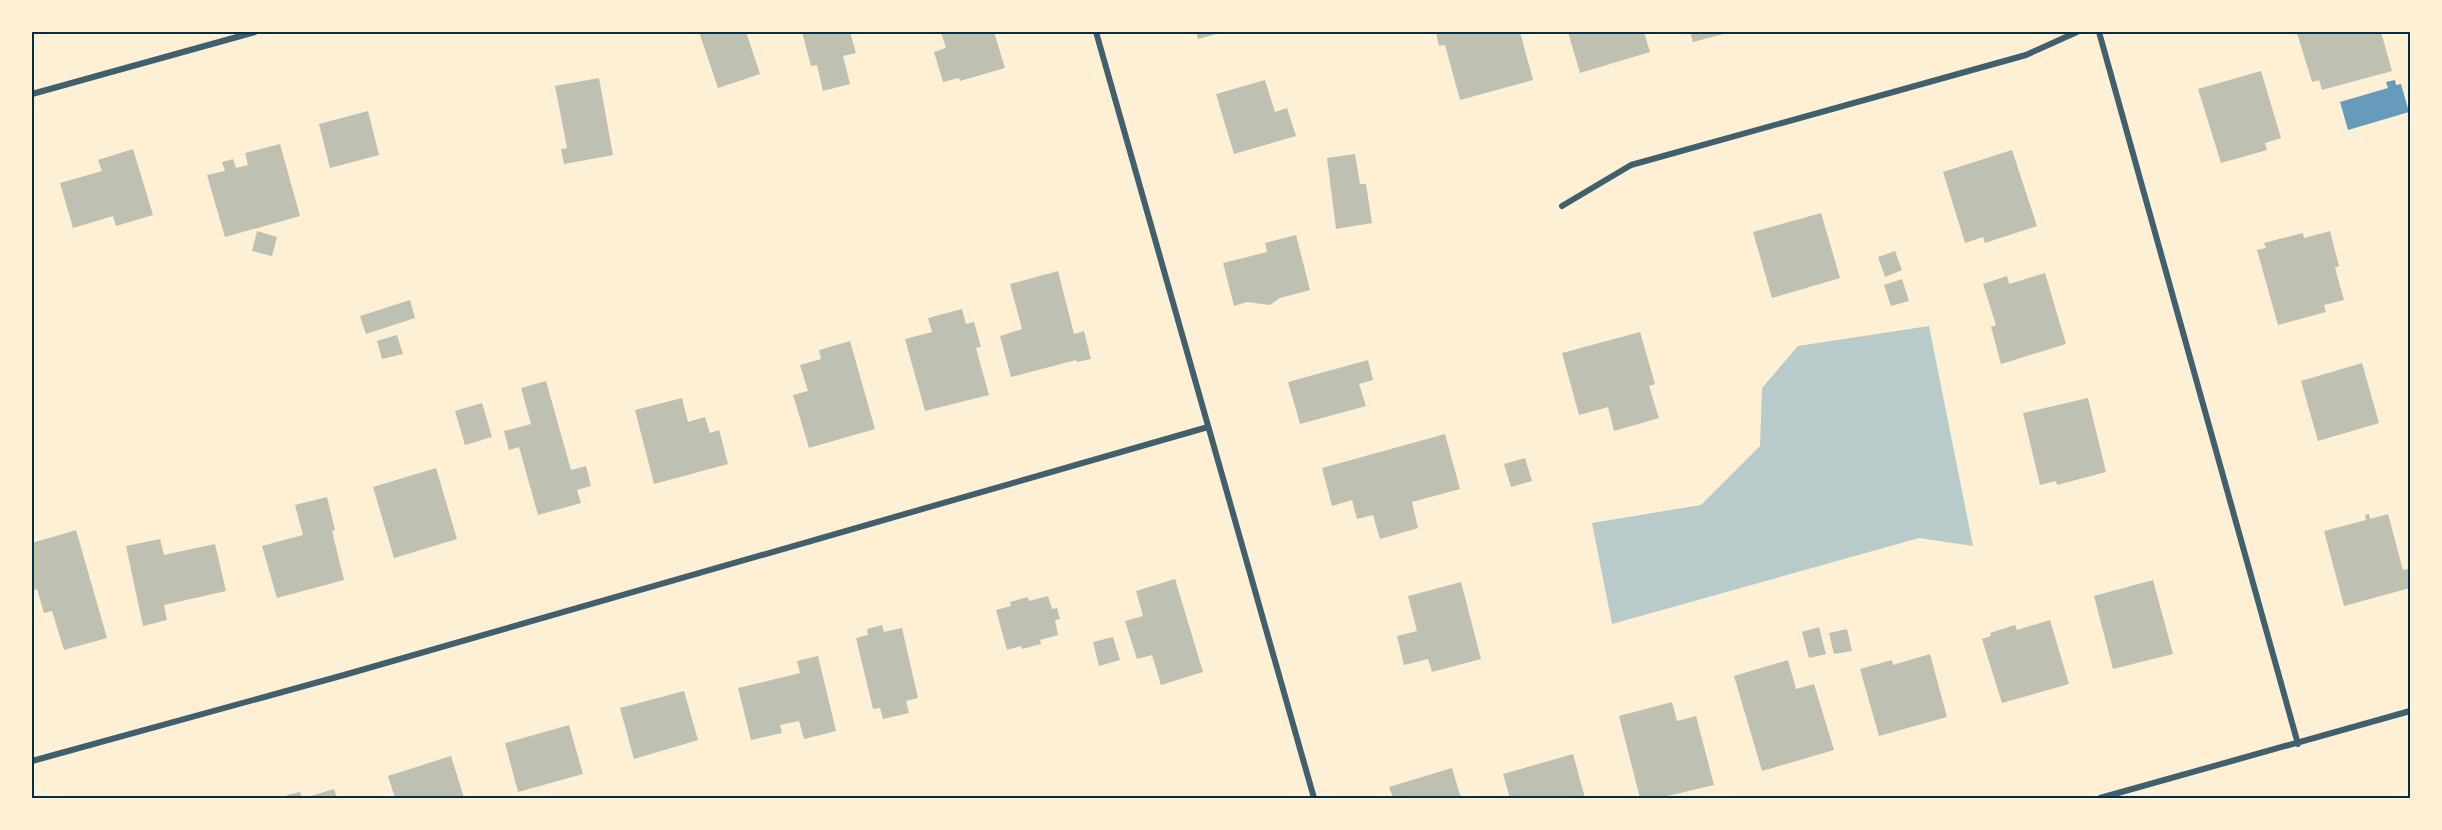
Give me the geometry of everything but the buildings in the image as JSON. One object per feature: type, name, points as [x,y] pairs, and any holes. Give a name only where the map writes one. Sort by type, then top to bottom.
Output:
[{"type":"street","points":[[32,94],[255,32]]},
{"type":"street","points":[[1096,32],[1314,798]]},
{"type":"street","points":[[1562,206],[1631,165],[2026,55],[2077,32]]},
{"type":"street","points":[[2099,32],[2298,744]]},
{"type":"street","points":[[32,761],[332,678],[1208,426]]},
{"type":"street","points":[[2100,798],[2410,711]]},
{"type":"shaded area","points":[[1929,326],[1973,546],[1919,538],[1612,624],[1592,523],[1701,505],[1760,446],[1762,388],[1798,346]]},
{"type":"water","points":[[2395,80],[2396,85],[2401,84],[2409,112],[2348,130],[2340,102],[2388,88],[2386,82]]}]
